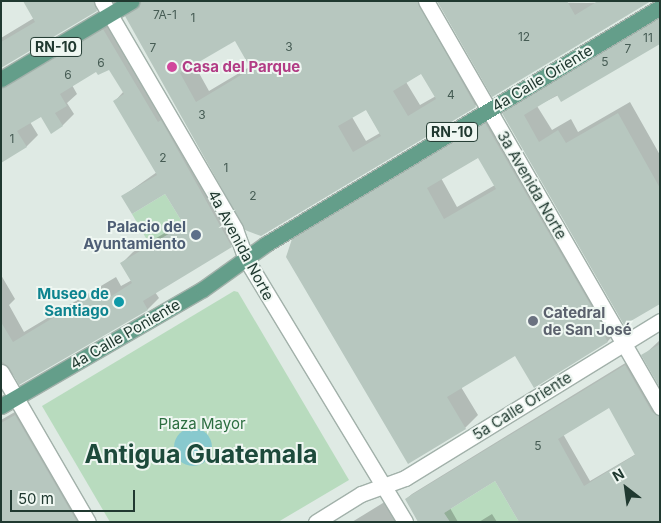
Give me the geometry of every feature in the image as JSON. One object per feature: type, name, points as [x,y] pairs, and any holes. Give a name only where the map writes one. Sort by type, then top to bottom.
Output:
[{"type":"main road","name":"RN-10","points":[[1,80],[106,8],[132,1]]},
{"type":"main road","name":"4a Calle Oriente","points":[[246,259],[266,244],[660,7]]},
{"type":"main road","name":"4a Calle Poniente","points":[[1,406],[203,289],[246,259]]},
{"type":"street","name":"3a Avenida Norte","points":[[426,1],[660,407]]},
{"type":"street","name":"4a Avenida Norte","points":[[106,8],[235,229],[246,259],[382,487],[405,522]]},
{"type":"street","name":"5a Calle Oriente","points":[[316,522],[361,494],[405,478],[660,321]]},
{"type":"street","points":[[1,372],[88,522]]},
{"type":"green space","points":[[165,194],[184,225],[150,245],[132,214]]},
{"type":"green space","name":"Plaza Mayor","points":[[234,291],[238,292],[349,480],[278,522],[110,522],[42,406]]},
{"type":"green space","points":[[495,481],[519,522],[450,522],[444,513]]},
{"type":"water","points":[[193,428],[206,434],[212,447],[206,460],[193,466],[180,460],[174,447],[180,434]]},
{"type":"building","points":[[23,1],[93,1],[97,11],[1,68],[1,42],[35,22]]},
{"type":"building","points":[[141,1],[417,1],[476,107],[261,236],[245,230],[125,16],[137,9]],"holes":[[[235,41],[251,69],[196,102],[180,73]],[[421,74],[436,99],[408,116],[393,91]],[[366,110],[381,136],[353,152],[338,126]]]},
{"type":"building","points":[[437,1],[567,1],[575,15],[598,1],[651,1],[492,97]]},
{"type":"building","points":[[660,18],[660,44],[561,102],[557,95],[524,115],[539,142],[558,130],[566,143],[618,113],[660,188],[660,304],[624,325],[502,113]]},
{"type":"building","points":[[103,29],[158,122],[161,120],[232,247],[143,301],[148,310],[19,385],[9,367],[1,361],[1,322],[13,342],[104,287],[110,297],[132,283],[120,263],[184,225],[165,194],[132,214],[121,196],[157,175],[113,101],[124,94],[109,70],[98,75],[96,72],[60,94],[67,106],[55,113],[63,126],[51,134],[41,117],[17,131],[27,147],[1,163],[1,88]]},
{"type":"building","points":[[485,123],[608,335],[605,337],[608,342],[534,388],[515,356],[447,397],[466,429],[408,464],[286,257],[292,239]],"holes":[[[478,158],[496,189],[444,219],[427,188]]]},
{"type":"building","points":[[660,344],[660,388],[641,355]]},
{"type":"building","points":[[625,365],[652,412],[660,416],[660,522],[519,522],[495,481],[444,513],[450,522],[418,522],[405,499]],"holes":[[[609,408],[635,455],[584,486],[558,439]]]},
{"type":"building","points":[[15,415],[77,522],[1,522],[1,423]]},
{"type":"place","name":"Casa del Parque","points":[[172,67]]},
{"type":"place","name":"Palacio del Ayuntamiento","points":[[196,235]]},
{"type":"place","name":"Museo de Santiago","points":[[119,302]]},
{"type":"place","name":"Catedral de San José","points":[[533,321]]},
{"type":"district","name":"Antigua Guatemala","points":[[201,454]]}]
